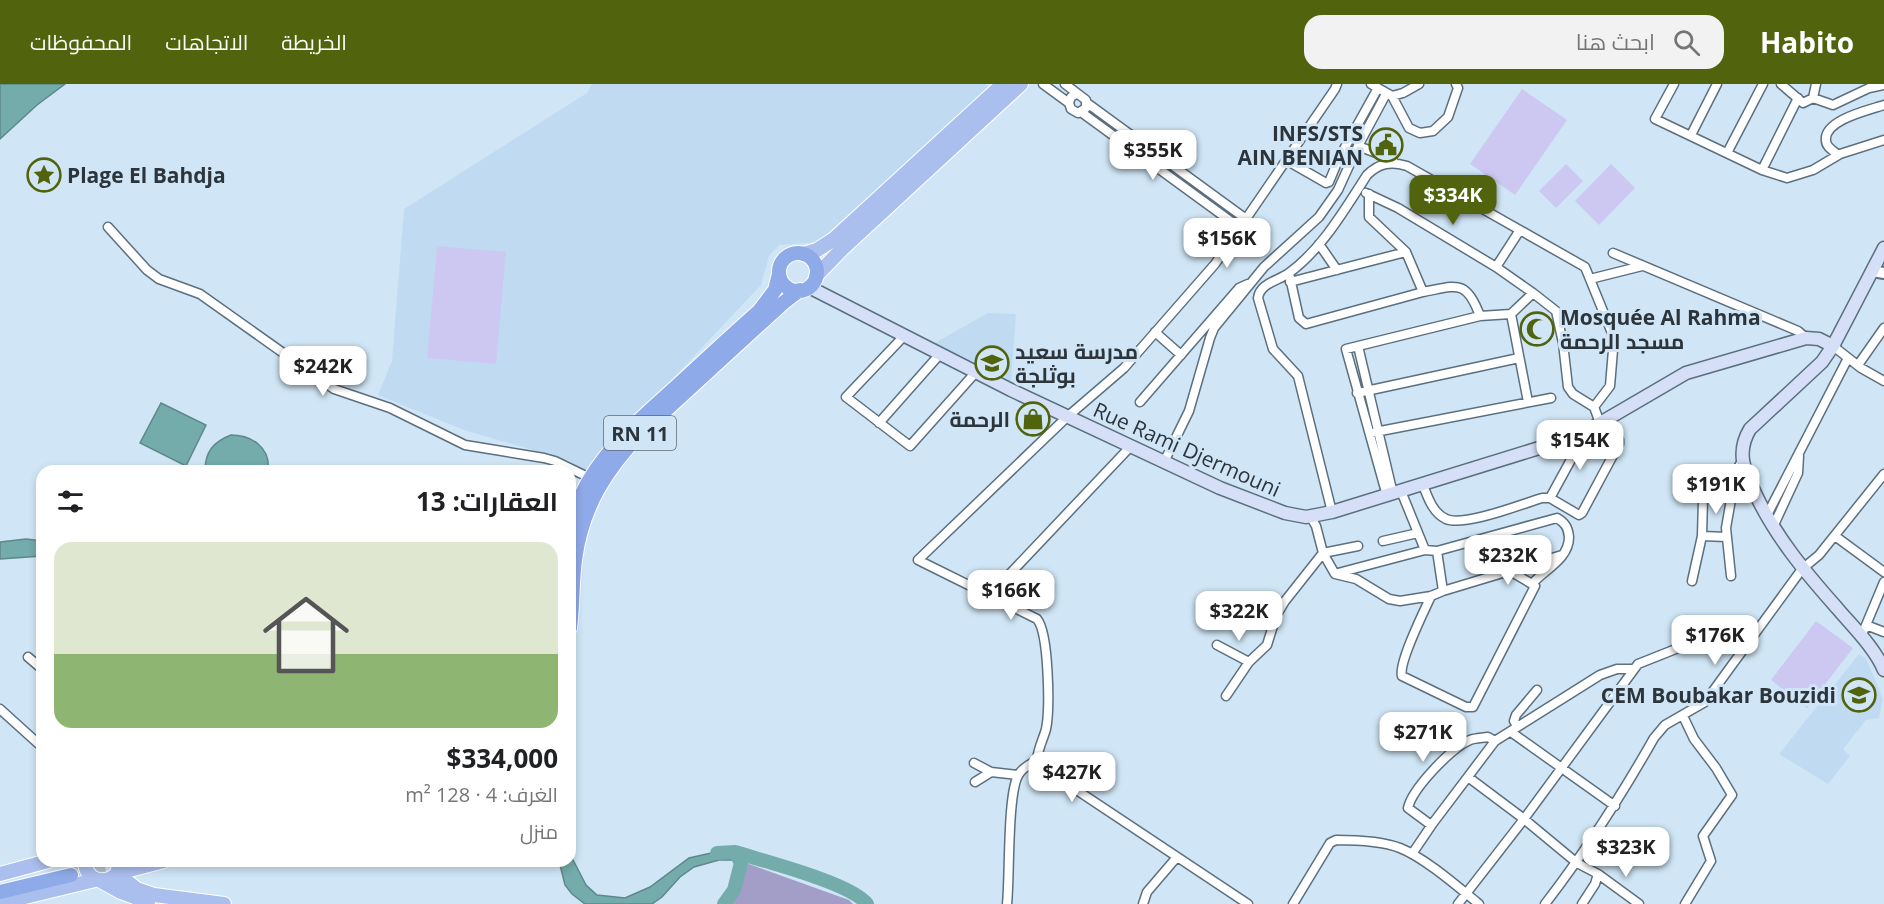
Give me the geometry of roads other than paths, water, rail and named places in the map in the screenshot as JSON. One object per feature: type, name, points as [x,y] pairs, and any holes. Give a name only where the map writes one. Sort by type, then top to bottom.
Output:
[{"type":"highway","points":[[791,254],[804,254],[814,262],[808,284],[789,288],[781,280],[779,268],[786,257],[791,254]]},
{"type":"highway","name":"RN 11","points":[[576,510],[590,478],[605,456],[632,427],[759,311],[775,290],[779,274]]},
{"type":"highway","name":"RN 11","points":[[576,556],[584,522],[606,473],[621,453],[783,303],[808,284]]},
{"type":"highway","points":[[0,887],[69,871],[0,892]]},
{"type":"main road","points":[[804,254],[817,250],[834,239],[1003,84]]},
{"type":"main road","name":"RN 11","points":[[808,284],[843,248],[1021,84]]},
{"type":"main road","points":[[1884,248],[1878,272],[1833,346],[1822,362],[1750,429],[1743,445],[1742,461],[1769,522],[1802,569],[1864,631],[1884,670]]},
{"type":"main road","name":"Rue Rami Djermouni","points":[[808,284],[976,372],[1220,488],[1285,513],[1310,516],[1332,512],[1423,485],[1578,436],[1686,373],[1806,339]]},
{"type":"main road","points":[[1806,339],[1819,339],[1833,346]]},
{"type":"main road","points":[[0,874],[36,864]]},
{"type":"main road","points":[[86,867],[87,872],[98,880],[128,895],[162,901],[224,904]]},
{"type":"main road","points":[[153,867],[145,874],[146,884],[162,901]]},
{"type":"main road","points":[[0,903],[98,880],[107,881],[118,869],[143,891],[162,901]]},
{"type":"street","points":[[1043,84],[1069,103],[1073,111],[1081,112],[1240,228]]},
{"type":"street","points":[[1065,84],[1182,174],[1246,219]]},
{"type":"street","points":[[1248,904],[1044,769],[1037,760],[1038,749],[1046,730],[1049,706],[1045,642],[1041,624],[1037,619],[918,560],[1067,417],[1124,368],[1215,264],[1337,84]]},
{"type":"street","points":[[1389,95],[1403,93],[1419,84]]},
{"type":"street","points":[[1286,160],[1326,183],[1329,182],[1374,86],[1389,95],[1409,128],[1420,133],[1433,131],[1448,117],[1458,88],[1455,84]]},
{"type":"street","points":[[1674,84],[1655,119],[1762,170],[1787,178],[1813,170],[1838,155],[1884,140]]},
{"type":"street","points":[[1691,135],[1717,84]]},
{"type":"street","points":[[1727,153],[1763,84]]},
{"type":"street","points":[[1781,84],[1803,103],[1814,98],[1833,105],[1869,86],[1884,85]]},
{"type":"street","points":[[1814,98],[1816,84]]},
{"type":"street","points":[[1069,103],[1076,94]]},
{"type":"street","points":[[1164,462],[1189,411],[1214,328],[1264,267],[1319,217],[1338,190],[1358,146],[1389,95]]},
{"type":"street","points":[[1762,170],[1797,98]]},
{"type":"street","points":[[1081,112],[1086,108],[1087,103]]},
{"type":"street","points":[[1838,155],[1826,141],[1827,133],[1838,121],[1884,105]]},
{"type":"street","points":[[1358,146],[1407,166],[1585,267],[1614,338],[1610,386],[1594,407]]},
{"type":"street","points":[[1290,278],[1319,244],[1374,168],[1394,162]]},
{"type":"street","points":[[1182,174],[1191,193]]},
{"type":"street","points":[[1357,190],[1398,208],[1496,267],[1556,311],[1563,343],[1568,387],[1573,394],[1594,407],[1619,440],[1619,444],[1579,515],[1550,498],[1542,498],[1465,522],[1448,520],[1432,506],[1423,485]]},
{"type":"street","points":[[1369,194],[1369,218],[1406,252],[1423,292]]},
{"type":"street","points":[[108,226],[137,261],[153,274],[200,294],[334,389],[390,408],[465,445],[555,461],[563,465]]},
{"type":"street","points":[[1496,267],[1520,230]]},
{"type":"street","points":[[1319,244],[1337,270]]},
{"type":"street","points":[[1332,512],[1298,376],[1273,349],[1258,298],[1259,292],[1267,285],[1290,278],[1337,270],[1406,252]]},
{"type":"street","points":[[1613,253],[1798,331],[1806,339]]},
{"type":"street","points":[[1590,279],[1642,265]]},
{"type":"street","points":[[1290,278],[1299,318],[1306,324],[1423,292],[1456,286],[1462,288],[1475,302],[1480,316]]},
{"type":"street","points":[[1140,402],[1239,288],[1252,282]]},
{"type":"street","points":[[1425,550],[1418,533],[1394,493],[1374,433],[1357,393],[1346,349],[1480,316],[1511,314],[1533,293]]},
{"type":"street","points":[[1511,314],[1528,402]]},
{"type":"street","points":[[1858,366],[1884,328]]},
{"type":"street","points":[[1155,332],[1181,355]]},
{"type":"street","points":[[904,336],[846,397],[910,446],[976,372]]},
{"type":"street","points":[[1358,346],[1370,390],[1374,433]]},
{"type":"street","points":[[1833,346],[1858,366],[1884,381]]},
{"type":"street","points":[[879,423],[940,354]]},
{"type":"street","points":[[1357,393],[1519,358]]},
{"type":"street","points":[[1769,522],[1798,473],[1799,452],[1848,358]]},
{"type":"street","points":[[1374,433],[1551,398]]},
{"type":"street","points":[[1550,498],[1579,445],[1578,436]]},
{"type":"street","points":[[997,599],[1005,579],[1131,446]]},
{"type":"street","points":[[1731,576],[1726,537],[1736,471],[1742,461]]},
{"type":"street","points":[[576,471],[590,478]]},
{"type":"street","points":[[1545,904],[1577,863],[1615,806],[1654,738],[1665,725],[1705,702],[1802,569],[1819,555],[1884,474]]},
{"type":"street","points":[[1692,581],[1702,536],[1703,499]]},
{"type":"street","points":[[1310,516],[1316,526],[1323,553],[1335,574],[1356,579],[1389,599],[1400,601],[1431,596],[1565,554]]},
{"type":"street","points":[[1335,574],[1425,550],[1437,551],[1557,518],[1565,523],[1569,533],[1569,545],[1565,554],[1532,584]]},
{"type":"street","points":[[1383,542],[1418,533]]},
{"type":"street","points":[[1702,536],[1726,537]]},
{"type":"street","points":[[1835,536],[1884,572]]},
{"type":"street","points":[[1226,696],[1249,662],[1267,645],[1276,616],[1285,601],[1323,553],[1358,546]]},
{"type":"street","points":[[1437,551],[1443,591]]},
{"type":"street","points":[[1431,596],[1406,654],[1402,676],[1470,708],[1473,707],[1535,586],[1510,571]]},
{"type":"street","points":[[1884,582],[1864,631],[1884,632]]},
{"type":"street","points":[[1238,626],[1265,615],[1276,616]]},
{"type":"street","points":[[1458,904],[1628,679],[1632,669],[1645,659],[1711,635],[1758,629]]},
{"type":"street","points":[[1217,645],[1249,662]]},
{"type":"street","points":[[28,657],[36,664]]},
{"type":"street","points":[[1412,854],[1431,825],[1495,741],[1600,675],[1617,669],[1632,669]]},
{"type":"street","points":[[1514,729],[1516,715],[1537,690]]},
{"type":"street","points":[[0,709],[36,742]]},
{"type":"street","points":[[1683,716],[1694,740],[1716,768],[1732,795],[1703,836],[1711,861],[1685,904]]},
{"type":"street","points":[[1514,729],[1615,806]]},
{"type":"street","points":[[1431,825],[1408,808],[1415,794],[1444,758],[1456,748],[1471,739],[1488,737],[1495,741]]},
{"type":"street","points":[[1006,904],[1012,794],[1018,775],[1026,766],[1037,760]]},
{"type":"street","points":[[974,764],[991,772],[1018,775]]},
{"type":"street","points":[[975,782],[991,772]]},
{"type":"street","points":[[1468,777],[1577,863],[1598,874],[1639,904]]},
{"type":"street","points":[[1293,904],[1330,843],[1336,840],[1379,843],[1398,847],[1412,854],[1479,904]]},
{"type":"street","points":[[1143,904],[1147,892],[1177,857]]},
{"type":"street","points":[[1582,904],[1595,884],[1598,874]]},
{"type":"waterway","points":[[735,852],[844,888],[867,904]]},
{"type":"waterway","points":[[717,853],[735,852],[741,863],[734,890],[724,904]]},
{"type":"tunnel","points":[[71,875],[102,867]]},
{"type":"place","name":"INFS/STS AIN BENIAN","points":[[1386,145]]},
{"type":"place","name":"Plage El Bahdja","points":[[44,175]]},
{"type":"place","name":"Mosquée Al Rahma مسجد الرحمة","points":[[1537,329]]},
{"type":"place","name":"مدرسة سعيد بوثلجة","points":[[992,363]]},
{"type":"place","name":"الرحمة","points":[[1033,419]]},
{"type":"place","name":"CEM Boubakar Bouzidi","points":[[1859,695]]}]
